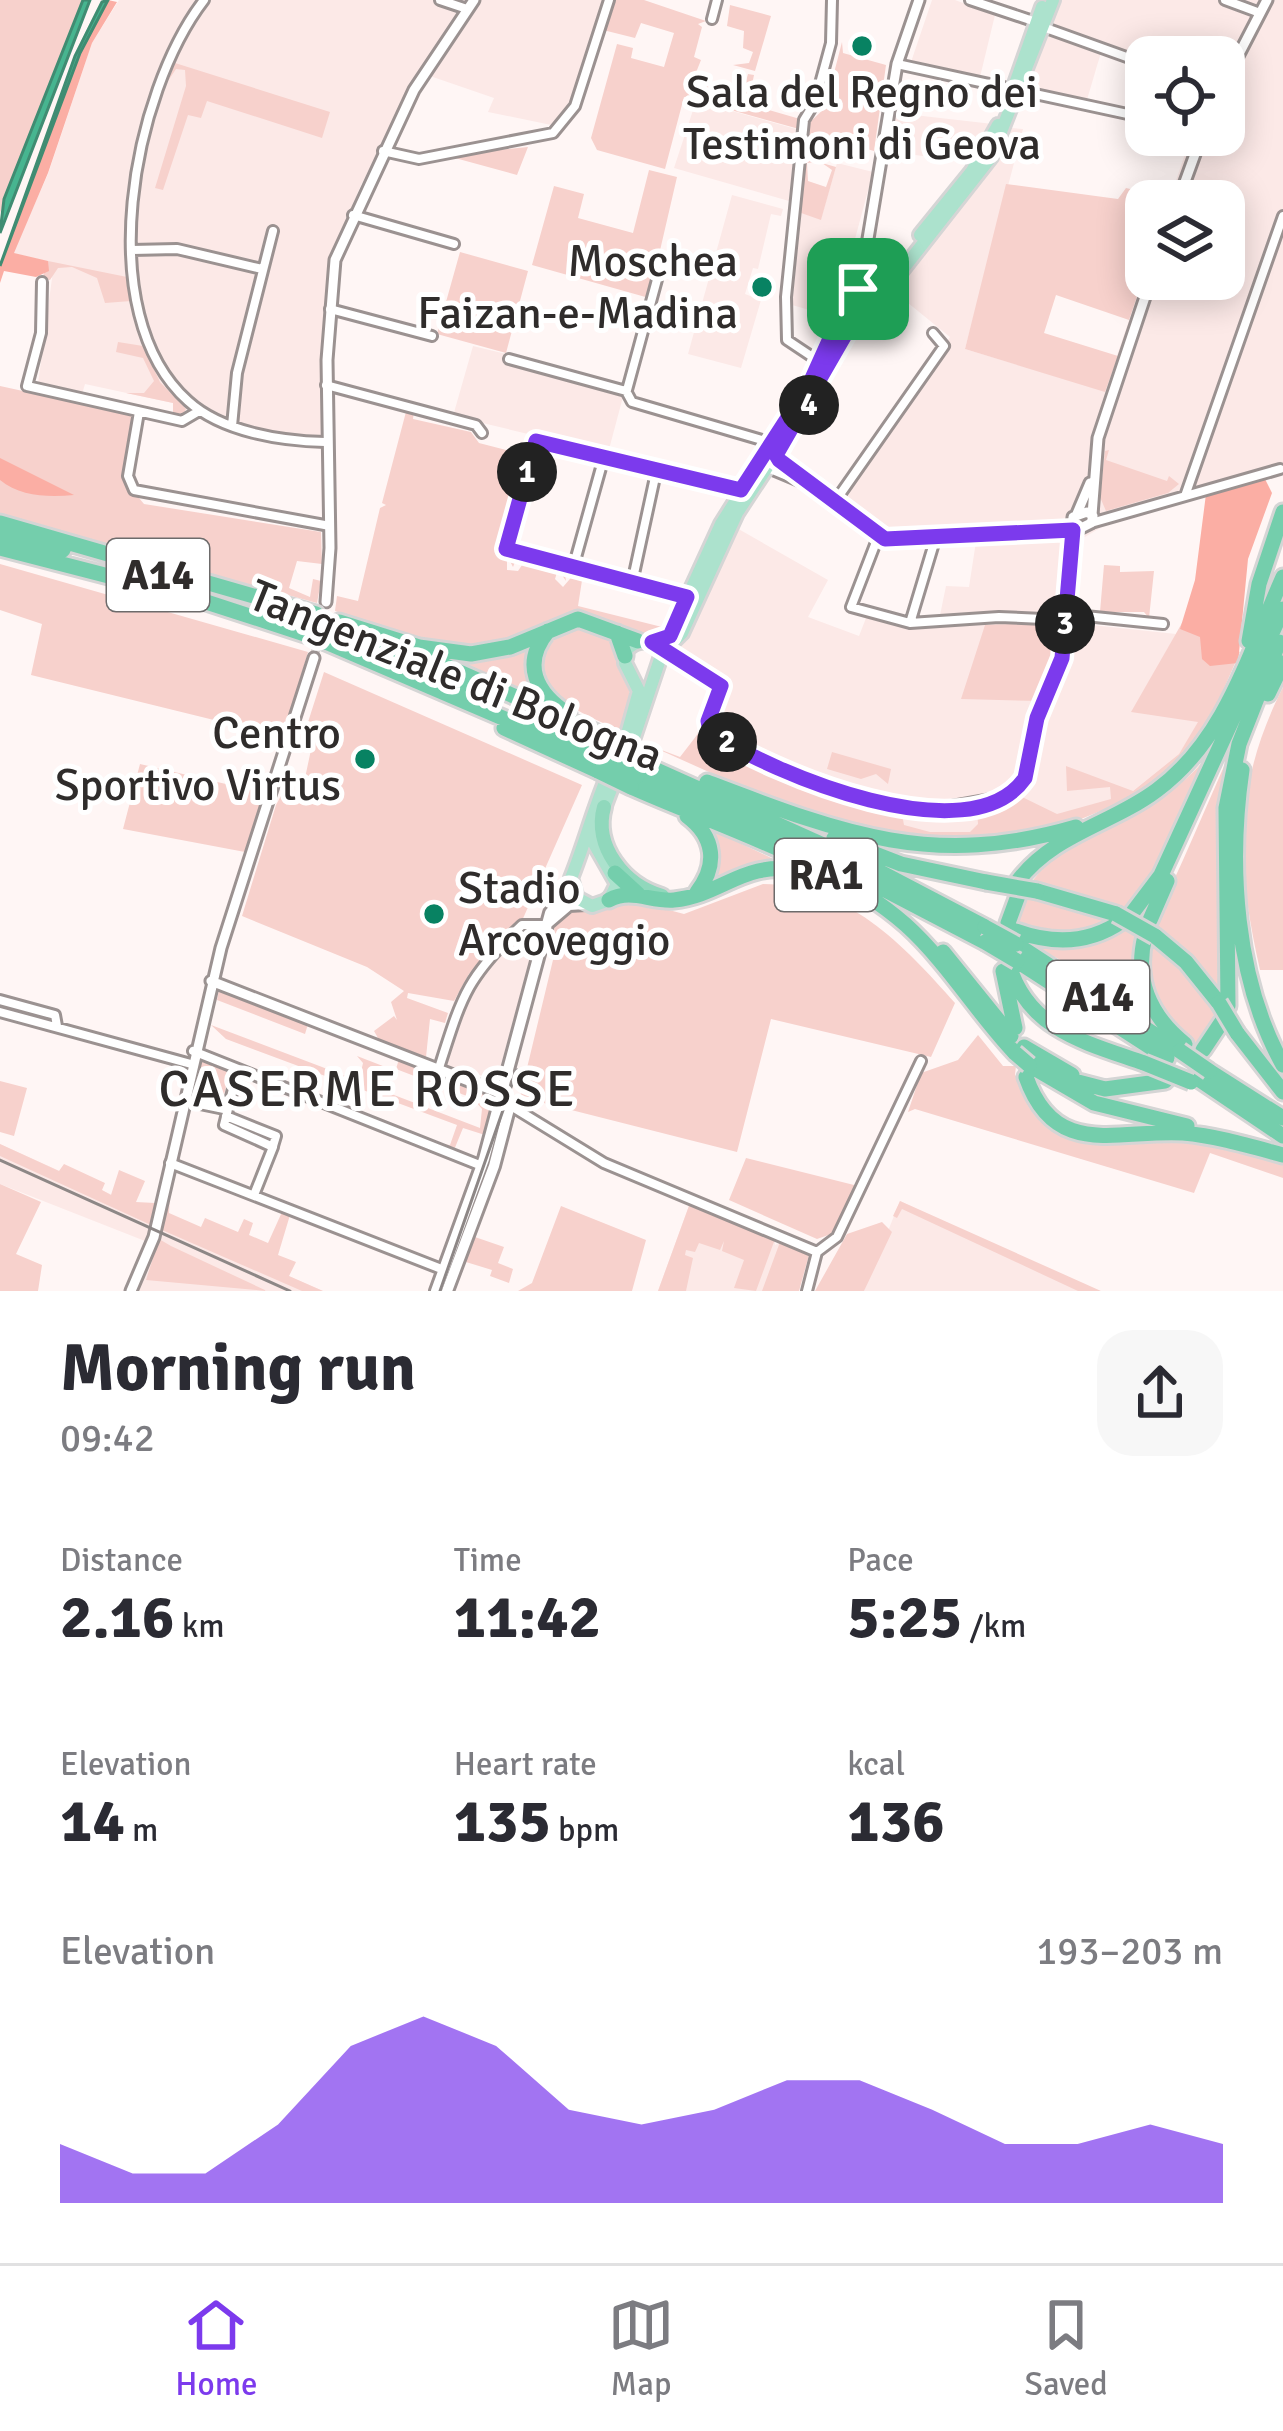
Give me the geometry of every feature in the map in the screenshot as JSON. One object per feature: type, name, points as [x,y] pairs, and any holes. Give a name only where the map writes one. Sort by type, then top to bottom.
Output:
[{"type":"highway","points":[[1244,668],[1261,577],[1283,512]]},
{"type":"highway","name":"Tangenziale di Bologna","points":[[0,523],[322,631],[612,755],[865,896],[922,941],[1018,1050],[1094,1102],[1283,1155]]},
{"type":"highway","name":"A14","points":[[0,534],[199,586],[322,631],[612,755],[641,775],[1002,939]]},
{"type":"highway","name":"A14","points":[[0,548],[322,631]]},
{"type":"highway","name":"Tangenziale di Bologna","points":[[0,558],[202,611],[322,631]]},
{"type":"highway","points":[[1283,577],[1214,729],[1182,769],[1154,792],[1043,854],[1022,888],[1002,939],[1018,1050],[1040,1106],[1076,1133],[1098,1138],[1190,1134],[1283,1155]]},
{"type":"highway","points":[[1002,939],[1070,941],[1096,936],[1124,916],[1161,875],[1283,609]]},
{"type":"highway","points":[[322,631],[463,654],[509,647],[553,626],[584,619],[651,646]]},
{"type":"highway","points":[[553,626],[535,654],[537,684],[612,755]]},
{"type":"highway","points":[[617,633],[625,656]]},
{"type":"highway","points":[[1195,1062],[1160,1022],[1148,999],[1141,966],[1150,931],[1281,638]]},
{"type":"highway","points":[[1228,1017],[1232,982],[1223,859],[1230,777],[1281,638]]},
{"type":"highway","points":[[1195,1062],[1228,1017],[1239,973],[1230,846],[1244,757],[1283,663]]},
{"type":"highway","points":[[1022,888],[1053,855],[1130,817],[1182,780],[1242,698]]},
{"type":"highway","points":[[1244,757],[1235,841],[1240,909],[1256,1000],[1283,1065]]},
{"type":"highway","points":[[641,775],[706,835],[711,865],[690,896]]},
{"type":"highway","name":"Tangenziale di Bologna","points":[[641,775],[707,782],[879,857],[1124,916],[1186,962],[1283,1092]]},
{"type":"highway","name":"A14","points":[[641,775],[886,874],[1002,939],[1195,1062],[1268,1114],[1283,1136]]},
{"type":"highway","points":[[707,782],[845,833],[916,847],[1003,844],[1102,820]]},
{"type":"highway","points":[[604,807],[598,830],[606,850],[643,889],[690,896]]},
{"type":"highway","points":[[740,821],[896,907],[941,949],[1018,1050],[1085,1079],[1123,1083],[1160,1079]]},
{"type":"highway","points":[[609,867],[623,886],[640,895]]},
{"type":"highway","points":[[609,900],[690,896],[745,872],[778,867],[815,875],[865,896]]},
{"type":"highway","points":[[1002,939],[1023,998],[1045,1022],[1144,1063],[1195,1062]]},
{"type":"main road","points":[[643,676],[625,656],[682,633],[727,532],[821,362],[844,308],[847,317],[862,303],[972,171],[1017,90],[1049,0]]},
{"type":"main road","points":[[651,646],[670,636],[741,490],[770,455],[862,303]]},
{"type":"main road","points":[[643,676],[660,668],[651,646]]},
{"type":"main road","points":[[436,1291],[494,1166],[540,923],[571,889],[584,830],[638,700],[643,676]]},
{"type":"main road","points":[[540,923],[569,905],[609,900],[616,890],[592,833],[604,807],[612,755]]},
{"type":"main road","points":[[578,865],[609,867]]},
{"type":"main road","points":[[571,889],[586,904]]},
{"type":"main road","points":[[447,1291],[504,1101]]},
{"type":"street","points":[[204,0],[168,62],[146,127],[134,193],[132,250],[153,352],[172,384],[199,411],[232,426],[326,442]]},
{"type":"street","points":[[441,0],[459,19]]},
{"type":"street","points":[[441,0],[471,4]]},
{"type":"street","points":[[383,151],[418,159],[466,146],[535,141],[556,131],[575,106],[609,0]]},
{"type":"street","points":[[712,19],[717,0]]},
{"type":"street","points":[[821,362],[787,340],[785,313],[804,120],[814,104],[831,44],[832,0]]},
{"type":"street","points":[[862,303],[897,64],[919,0]]},
{"type":"street","points":[[970,0],[1125,56]]},
{"type":"street","points":[[1225,0],[1260,13]]},
{"type":"street","points":[[1245,42],[1267,0]]},
{"type":"street","points":[[131,1291],[151,1250],[212,981],[322,631],[330,526],[326,385],[332,270],[352,214],[426,68],[471,4]]},
{"type":"street","points":[[897,64],[1125,113]]},
{"type":"street","points":[[352,214],[454,244]]},
{"type":"street","points":[[1185,496],[1283,217]]},
{"type":"street","points":[[232,426],[237,373],[272,230]]},
{"type":"street","points":[[132,250],[177,249],[262,269]]},
{"type":"street","points":[[658,276],[626,391],[632,402],[770,455],[878,537],[935,540],[1048,530],[1113,518],[1280,469]]},
{"type":"street","points":[[43,282],[41,333],[26,385],[185,421],[199,411]]},
{"type":"street","points":[[651,646],[722,688],[709,730],[773,766],[848,796],[925,808],[973,806],[1008,796],[1025,778],[1037,718],[1060,668],[1073,543],[1104,418],[1144,300]]},
{"type":"street","points":[[329,308],[432,336]]},
{"type":"street","points":[[833,504],[944,346],[933,333]]},
{"type":"street","points":[[509,359],[626,391]]},
{"type":"street","points":[[326,385],[476,425],[482,433]]},
{"type":"street","points":[[139,412],[128,476],[134,490],[330,526]]},
{"type":"street","points":[[687,597],[506,549],[536,441],[741,490]]},
{"type":"street","points":[[573,568],[604,457]]},
{"type":"street","points":[[632,583],[657,468]]},
{"type":"street","points":[[878,537],[850,605],[910,623],[1066,617],[1163,624]]},
{"type":"street","points":[[910,623],[935,540]]},
{"type":"street","points":[[439,1068],[459,999],[473,974],[523,925],[540,923]]},
{"type":"street","points":[[212,981],[439,1068],[504,1101],[604,1163],[817,1252]]},
{"type":"street","points":[[0,1000],[55,1015],[57,1026]]},
{"type":"street","points":[[0,1012],[238,1069],[482,1166]]},
{"type":"street","points":[[807,1291],[817,1252],[831,1245],[841,1230],[921,1061]]},
{"type":"street","points":[[238,1069],[225,1113],[226,1127],[273,1147],[254,1195]]},
{"type":"street","points":[[182,1100],[225,1113]]},
{"type":"street","points":[[169,1163],[450,1269]]},
{"type":"shaded area","points":[[0,0],[83,0],[0,213]]},
{"type":"shaded area","points":[[83,0],[90,0],[0,233],[4,199]]},
{"type":"shaded area","points":[[108,0],[117,2],[92,43],[48,173],[14,253],[48,261],[49,271],[36,277],[4,271],[0,283],[0,266],[80,53]]},
{"type":"shaded area","points":[[108,0],[80,53],[0,266],[75,56],[102,2]]},
{"type":"shaded area","points":[[119,0],[609,0],[576,103],[561,127],[488,112],[494,98],[430,76],[424,67],[361,185],[331,258],[325,442],[232,426],[192,405],[181,415],[173,413],[173,403],[85,384],[82,394],[38,384],[54,263],[13,253],[48,174],[92,43]]},
{"type":"shaded area","points":[[616,0],[644,0],[706,21],[698,24],[702,27],[694,57],[701,60],[691,85],[704,89],[709,82],[706,93],[718,97],[722,86],[743,92],[748,74],[754,75],[748,104],[800,119],[799,129],[684,97],[665,169],[597,150],[591,138],[617,44],[633,48],[631,58],[664,67],[674,33],[641,23],[635,38],[603,30]]},
{"type":"shaded area","points":[[932,0],[955,0],[995,15],[980,77],[911,62]]},
{"type":"shaded area","points":[[1058,0],[1283,0],[1283,470],[1103,520],[1100,528],[1073,544],[1066,613],[1073,615],[1073,623],[1176,634],[1134,708],[1201,721],[1179,754],[1129,794],[1062,822],[932,836],[688,752],[725,678],[678,652],[735,527],[828,580],[808,617],[859,636],[868,613],[908,625],[938,625],[946,586],[969,587],[977,535],[893,540],[835,503],[950,337],[892,290],[975,189],[1011,128],[1023,129],[965,349],[1105,391],[1136,300],[1245,300],[1245,180],[1176,180],[1184,156],[1245,156],[1245,36],[1125,36],[1125,57],[1102,49],[1086,103],[1027,87]]},
{"type":"shaded area","points":[[730,5],[771,16],[755,71],[733,65],[749,63],[753,52],[743,48],[744,31],[727,26]]},
{"type":"shaded area","points":[[842,42],[843,53],[886,65],[874,151],[811,133],[807,145],[810,122],[825,108]]},
{"type":"shaded area","points":[[175,63],[330,112],[322,138],[207,101],[201,118],[188,115],[163,190],[155,188],[186,86],[185,70],[176,69],[168,81]]},
{"type":"shaded area","points":[[696,101],[796,129],[789,201],[674,168]]},
{"type":"shaded area","points":[[896,113],[993,124],[971,162],[891,152]]},
{"type":"shaded area","points":[[528,147],[517,175],[444,155]]},
{"type":"shaded area","points":[[806,153],[817,162],[807,163],[808,181],[826,187],[832,170],[822,163],[836,167],[821,220],[801,213]]},
{"type":"shaded area","points":[[837,163],[873,172],[834,317],[792,305],[801,213],[821,219]]},
{"type":"shaded area","points":[[649,170],[677,177],[649,298],[532,265],[554,186],[584,194],[578,218],[633,233]]},
{"type":"shaded area","points":[[1006,184],[1118,199],[1125,189],[1125,300],[1136,300],[1129,320],[1056,295],[1044,333],[1118,356],[1105,392],[965,349]]},
{"type":"shaded area","points":[[732,195],[783,209],[781,216],[771,214],[758,269],[753,268],[745,294],[761,300],[741,368],[688,354]]},
{"type":"shaded area","points":[[460,252],[528,271],[506,353],[437,334]]},
{"type":"shaded area","points":[[48,261],[127,277],[131,301],[105,303],[97,278],[72,267],[58,268],[50,280],[36,277],[43,276]]},
{"type":"shaded area","points":[[118,342],[143,346],[160,382],[186,409],[183,414],[173,413],[173,403],[126,393],[144,393],[154,381],[143,358],[116,352]]},
{"type":"shaded area","points":[[473,346],[506,354],[509,362],[624,393],[608,453],[453,416]]},
{"type":"shaded area","points":[[0,386],[133,415],[124,480],[144,504],[321,532],[322,564],[297,561],[289,588],[310,597],[313,579],[321,581],[317,603],[0,516]]},
{"type":"shaded area","points":[[407,408],[414,410],[413,419],[471,432],[479,443],[526,455],[499,550],[517,557],[513,567],[507,555],[507,570],[518,571],[526,559],[564,569],[566,581],[558,569],[555,579],[563,587],[575,573],[583,574],[578,606],[666,628],[664,633],[635,636],[570,615],[504,645],[445,648],[335,611],[337,596],[358,601]]},
{"type":"shaded area","points":[[1109,450],[1106,460],[1167,481],[1169,476],[1179,484],[1168,493],[1106,511],[1100,497],[1105,451]]},
{"type":"shaded area","points":[[0,458],[74,495],[35,495],[8,486],[0,480]]},
{"type":"shaded area","points":[[1264,477],[1272,493],[1248,559],[1238,663],[1210,666],[1202,659],[1200,637],[1180,629],[1195,580],[1206,494]]},
{"type":"shaded area","points":[[0,564],[308,652],[286,728],[218,721],[31,675],[42,624],[0,610]]},
{"type":"shaded area","points":[[1104,565],[1120,566],[1120,572],[1154,571],[1149,618],[1144,612],[1100,612]]},
{"type":"shaded area","points":[[581,623],[618,640],[631,686],[621,731],[571,707],[540,679],[538,665],[552,633]]},
{"type":"shaded area","points":[[1182,623],[1240,652],[1207,727],[1180,760],[1132,798],[1052,831],[931,845],[807,816],[651,746],[680,757],[704,726],[716,741],[763,768],[825,791],[901,809],[904,825],[930,832],[970,832],[978,824],[977,809],[1018,795],[1057,814],[1111,799],[1110,787],[1067,791],[1066,766],[1133,791],[1179,754],[1198,722],[1131,712]]},
{"type":"shaded area","points":[[985,625],[1054,626],[1060,632],[1058,662],[1041,701],[961,699]]},
{"type":"shaded area","points":[[537,638],[540,699],[446,657]]},
{"type":"shaded area","points":[[324,672],[582,785],[521,923],[469,974],[454,1001],[408,993],[407,998],[448,1013],[445,1023],[430,1019],[426,1057],[366,1035],[378,1038],[374,1031],[394,1016],[397,1020],[391,1002],[404,991],[367,967],[242,916],[276,805],[290,779],[302,783],[305,778],[312,745],[302,741]]},
{"type":"shaded area","points":[[1283,687],[1283,970],[1260,970],[1246,895],[1244,826],[1255,758]]},
{"type":"shaded area","points":[[1231,750],[1219,833],[1223,974],[1211,1022],[1197,1046],[1172,1026],[1157,1005],[1148,960],[1160,912]]},
{"type":"shaded area","points":[[832,752],[891,769],[888,784],[876,774],[861,779],[827,769]]},
{"type":"shaded area","points":[[1208,755],[1159,868],[1122,916],[1097,931],[1068,936],[1013,925],[1030,885],[1056,857],[1166,794]]},
{"type":"shaded area","points":[[140,764],[265,793],[245,852],[123,829]]},
{"type":"shaded area","points":[[702,825],[786,865],[707,885]]},
{"type":"shaded area","points":[[763,884],[821,894],[847,906],[915,960],[955,1003],[931,1057],[771,1019],[737,1152],[520,1097],[559,935],[548,932],[576,907],[620,897],[684,914]]},
{"type":"shaded area","points":[[1155,892],[1141,939],[1162,1029],[1082,978],[1077,968],[1022,941],[1085,944]]},
{"type":"shaded area","points":[[521,923],[523,932],[536,937],[497,1080],[438,1063],[454,1001],[469,974]]},
{"type":"shaded area","points":[[219,990],[308,1024],[305,1034],[217,1000]]},
{"type":"shaded area","points":[[211,1025],[359,1081],[363,1063],[357,1056],[388,1068],[381,1090],[480,1128],[482,1109],[476,1102],[492,1108],[485,1135],[463,1128],[454,1150],[440,1144],[450,1145],[457,1125],[226,1039]]},
{"type":"shaded area","points":[[978,1035],[1003,1066],[1016,1066],[1015,1075],[1075,1135],[1181,1136],[1283,1161],[1283,1178],[1210,1153],[1194,1193],[915,1109],[908,1112],[921,1073],[958,1060]]},
{"type":"shaded area","points":[[399,1059],[489,1094],[493,1106],[396,1069]]},
{"type":"shaded area","points":[[200,1061],[230,1072],[222,1102],[192,1095]]},
{"type":"shaded area","points":[[0,1081],[27,1088],[14,1136],[0,1132]]},
{"type":"shaded area","points":[[0,1144],[152,1213],[152,1225],[161,1230],[169,1224],[323,1291],[138,1291],[159,1239],[150,1235],[145,1241],[0,1184]]},
{"type":"shaded area","points":[[0,1144],[59,1171],[64,1164],[105,1183],[102,1190],[111,1195],[119,1170],[145,1181],[136,1202],[155,1203],[151,1225],[0,1156]]},
{"type":"shaded area","points":[[746,1158],[858,1186],[837,1232],[817,1239],[729,1200]]},
{"type":"shaded area","points":[[0,1184],[41,1202],[16,1254],[42,1265],[38,1291],[0,1291]]},
{"type":"shaded area","points":[[170,1195],[169,1213],[201,1227],[205,1218],[238,1232],[244,1219],[253,1223],[249,1235],[268,1243],[282,1212],[290,1215],[278,1255],[296,1262],[289,1276],[323,1291],[302,1291],[162,1230]]},
{"type":"shaded area","points":[[900,1201],[1091,1291],[864,1291]]},
{"type":"shaded area","points":[[900,1201],[1101,1291],[1078,1291],[902,1209],[897,1218],[893,1216]]},
{"type":"shaded area","points":[[690,1203],[775,1238],[775,1245],[782,1241],[806,1252],[799,1291],[658,1291]]},
{"type":"shaded area","points":[[690,1203],[775,1239],[756,1291],[734,1288],[744,1260],[722,1251],[724,1241],[720,1250],[699,1243],[695,1252],[686,1250],[685,1255],[693,1258],[686,1291],[658,1291]]},
{"type":"shaded area","points":[[561,1206],[646,1240],[632,1291],[518,1291],[532,1283]]},
{"type":"shaded area","points":[[882,1222],[892,1232],[864,1291],[815,1291],[847,1234]]},
{"type":"shaded area","points":[[472,1236],[504,1247],[498,1263],[513,1269],[509,1283],[490,1276],[492,1270],[466,1262]]},
{"type":"shaded area","points":[[159,1239],[171,1246],[267,1291],[146,1280]]},
{"type":"shaded area","points":[[780,1242],[809,1255],[799,1291],[762,1291]]},
{"type":"tunnel","points":[[314,658],[326,602]]},
{"type":"tram line","points":[[440,1291],[517,1070]]},
{"type":"railway","points":[[0,1160],[290,1291]]},
{"type":"place","name":"Sala del Regno dei Testimoni di Geova","points":[[862,46]]},
{"type":"place","name":"Moschea Faizan-e-Madina","points":[[762,287]]},
{"type":"place","name":"Centro Sportivo Virtus","points":[[365,759]]},
{"type":"place","name":"Stadio Arcoveggio","points":[[434,914]]},
{"type":"district","name":"CASERME ROSSE","points":[[368,1089]]},
{"type":"route","points":[[858,289],[872,295],[862,302],[866,314],[849,328],[776,455],[779,460],[878,537],[896,542],[1073,530],[1059,673],[1037,718],[1025,778],[1012,794],[996,801],[940,808],[856,798],[768,764],[710,732],[708,721],[721,686],[662,653],[652,642],[670,636],[687,597],[506,549],[536,441],[741,490],[809,385],[846,303],[859,299],[858,289]]}]
